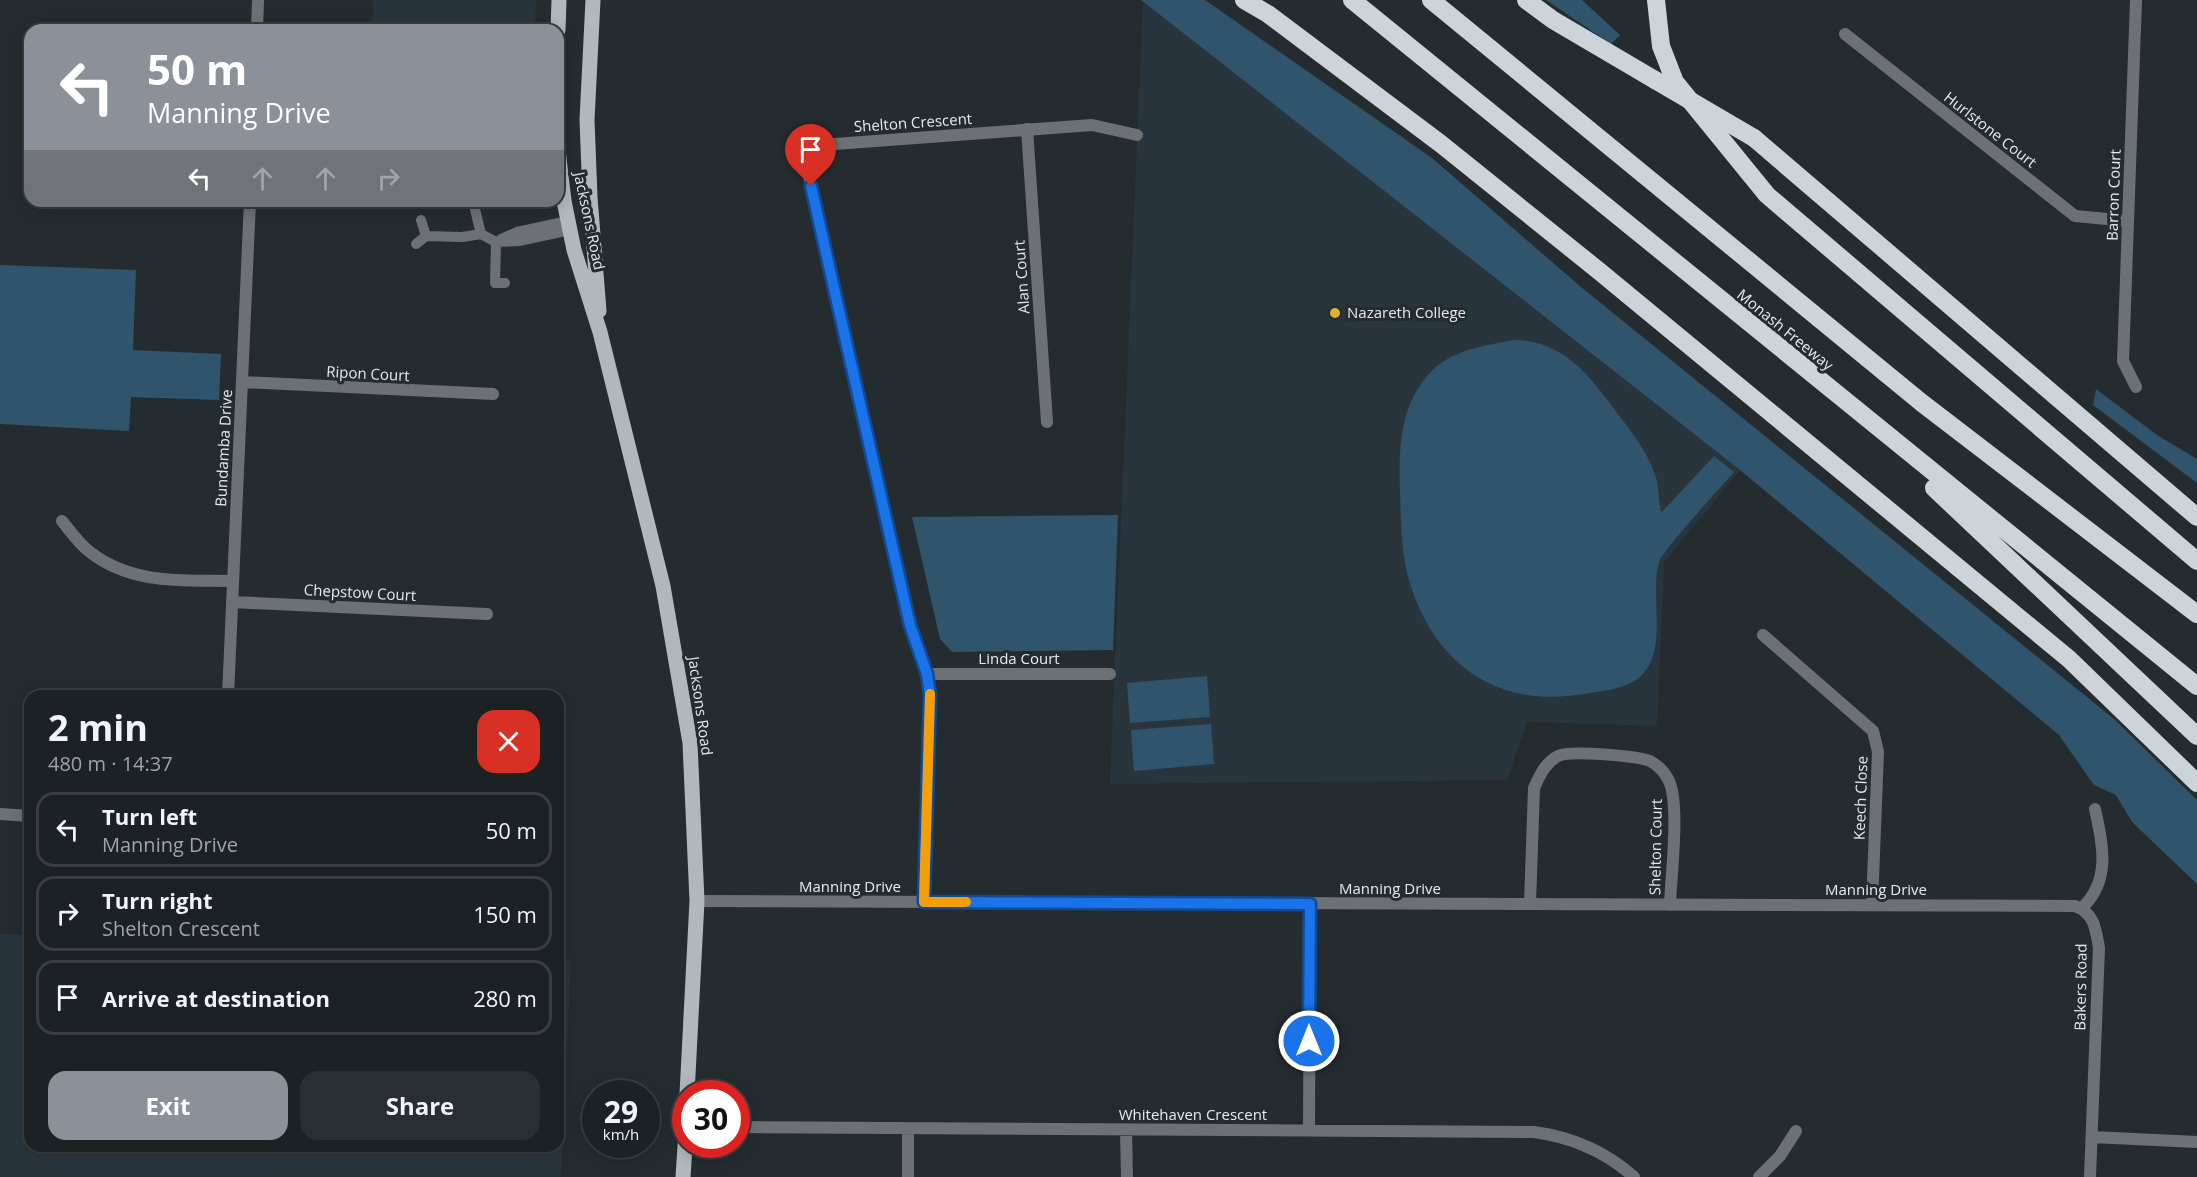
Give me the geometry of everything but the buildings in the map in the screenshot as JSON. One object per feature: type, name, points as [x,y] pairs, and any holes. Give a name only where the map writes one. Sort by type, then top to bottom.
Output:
[{"type":"highway","points":[[1244,0],[1268,14]]},
{"type":"highway","points":[[1253,0],[1268,14],[1441,144],[1608,278],[2069,659],[2197,783]]},
{"type":"highway","name":"Monash Freeway","points":[[1352,0],[2197,686]]},
{"type":"highway","name":"Monash Freeway","points":[[1431,0],[1922,403],[2197,614]]},
{"type":"highway","points":[[1526,0],[1553,20],[1754,138],[2197,517]]},
{"type":"highway","points":[[1656,4],[1661,46],[1675,82],[1767,195],[2197,561]]},
{"type":"highway","points":[[1828,388],[2197,735]]},
{"type":"main road","points":[[558,24],[559,0]]},
{"type":"main road","name":"Jacksons Road","points":[[592,0],[586,120],[600,332]]},
{"type":"main road","name":"Jacksons Road","points":[[564,191],[569,226],[600,332],[663,585],[690,743],[697,901],[688,1080]]},
{"type":"main road","points":[[683,1177],[684,1158]]},
{"type":"street","points":[[257,24],[258,0]]},
{"type":"street","name":"Barron Court","points":[[2136,0],[2122,361],[2136,387]]},
{"type":"street","name":"Hurlstone Court","points":[[1845,34],[2075,216],[2128,220]]},
{"type":"street","name":"Shelton Crescent","points":[[924,902],[931,709],[927,674],[910,625],[806,163],[810,150],[821,145],[1092,126],[1137,135]]},
{"type":"street","name":"Alan Court","points":[[1027,129],[1047,422]]},
{"type":"street","name":"Bundamba Drive","points":[[228,690],[250,207]]},
{"type":"street","name":"Ripon Court","points":[[242,382],[493,394]]},
{"type":"street","points":[[62,521],[88,551],[134,576],[153,579],[233,581]]},
{"type":"street","name":"Chepstow Court","points":[[232,602],[487,614]]},
{"type":"street","name":"Keech Close","points":[[1763,635],[1873,731],[1878,752],[1872,905]]},
{"type":"street","name":"Linda Court","points":[[927,674],[1110,674]]},
{"type":"street","name":"Shelton Court","points":[[1530,904],[1534,788],[1541,770],[1554,759],[1567,754],[1638,758],[1655,765],[1668,778],[1674,798],[1670,905]]},
{"type":"street","points":[[2082,908],[2095,895],[2102,873],[2102,839],[2095,809]]},
{"type":"street","points":[[0,814],[24,816]]},
{"type":"street","name":"Manning Drive","points":[[697,901],[1670,905],[2043,904],[2082,908]]},
{"type":"street","points":[[1309,1130],[1310,904]]},
{"type":"street","name":"Bakers Road","points":[[2082,908],[2093,921],[2099,948],[2090,1177]]},
{"type":"street","name":"Whitehaven Crescent","points":[[750,1128],[1543,1133],[1592,1149],[1634,1177]]},
{"type":"street","points":[[908,1129],[908,1177]]},
{"type":"street","points":[[1126,1130],[1127,1177]]},
{"type":"street","points":[[1759,1177],[1780,1156],[1796,1131]]},
{"type":"street","points":[[2092,1137],[2197,1142]]},
{"type":"lane","points":[[475,207],[481,234]]},
{"type":"lane","points":[[421,220],[426,236]]},
{"type":"lane","points":[[416,244],[426,236],[462,237],[481,234],[496,242],[519,241],[569,226]]},
{"type":"lane","points":[[496,242],[495,283],[505,283]]},
{"type":"shaded area","points":[[373,0],[536,0],[535,24],[372,24]]},
{"type":"shaded area","points":[[1141,0],[1205,0],[1432,158],[1581,287],[2114,719],[2197,800],[2197,884],[2132,822],[2116,795],[2094,785],[2059,735],[1740,470]]},
{"type":"shaded area","points":[[1546,0],[1582,0],[1620,35],[1611,44]]},
{"type":"shaded area","name":"Nazareth College","points":[[1143,2],[1740,470],[1664,562],[1657,726],[1527,722],[1507,780],[1110,784]]},
{"type":"shaded area","points":[[0,265],[136,270],[133,350],[221,354],[219,400],[131,397],[129,431],[0,424]]},
{"type":"shaded area","points":[[1514,340],[1548,347],[1563,355],[1588,376],[1647,456],[1657,481],[1661,513],[1714,456],[1734,472],[1681,532],[1659,562],[1654,651],[1641,676],[1619,687],[1576,695],[1545,697],[1516,693],[1490,684],[1467,670],[1447,652],[1430,629],[1417,603],[1407,573],[1402,533],[1400,461],[1403,431],[1411,402],[1427,376],[1446,360],[1467,350]]},
{"type":"shaded area","points":[[2096,389],[2157,435],[2197,459],[2197,483],[2093,405]]},
{"type":"shaded area","points":[[1118,515],[1113,650],[952,652],[940,639],[912,517]]},
{"type":"shaded area","points":[[1207,676],[1210,717],[1130,723],[1127,683]]},
{"type":"shaded area","points":[[1211,724],[1214,764],[1134,771],[1131,730]]},
{"type":"shaded area","points":[[0,934],[24,935],[24,1152],[562,1152],[561,1177],[0,1177]]},
{"type":"shaded area","points":[[564,959],[571,959],[564,1112]]},
{"type":"slow traffic","points":[[930,694],[924,902],[966,902]]},
{"type":"place","name":"Nazareth College","points":[[1335,313]]},
{"type":"route","points":[[811,186],[910,625],[927,674],[931,709],[924,902],[1310,904],[1309,1041]]}]
